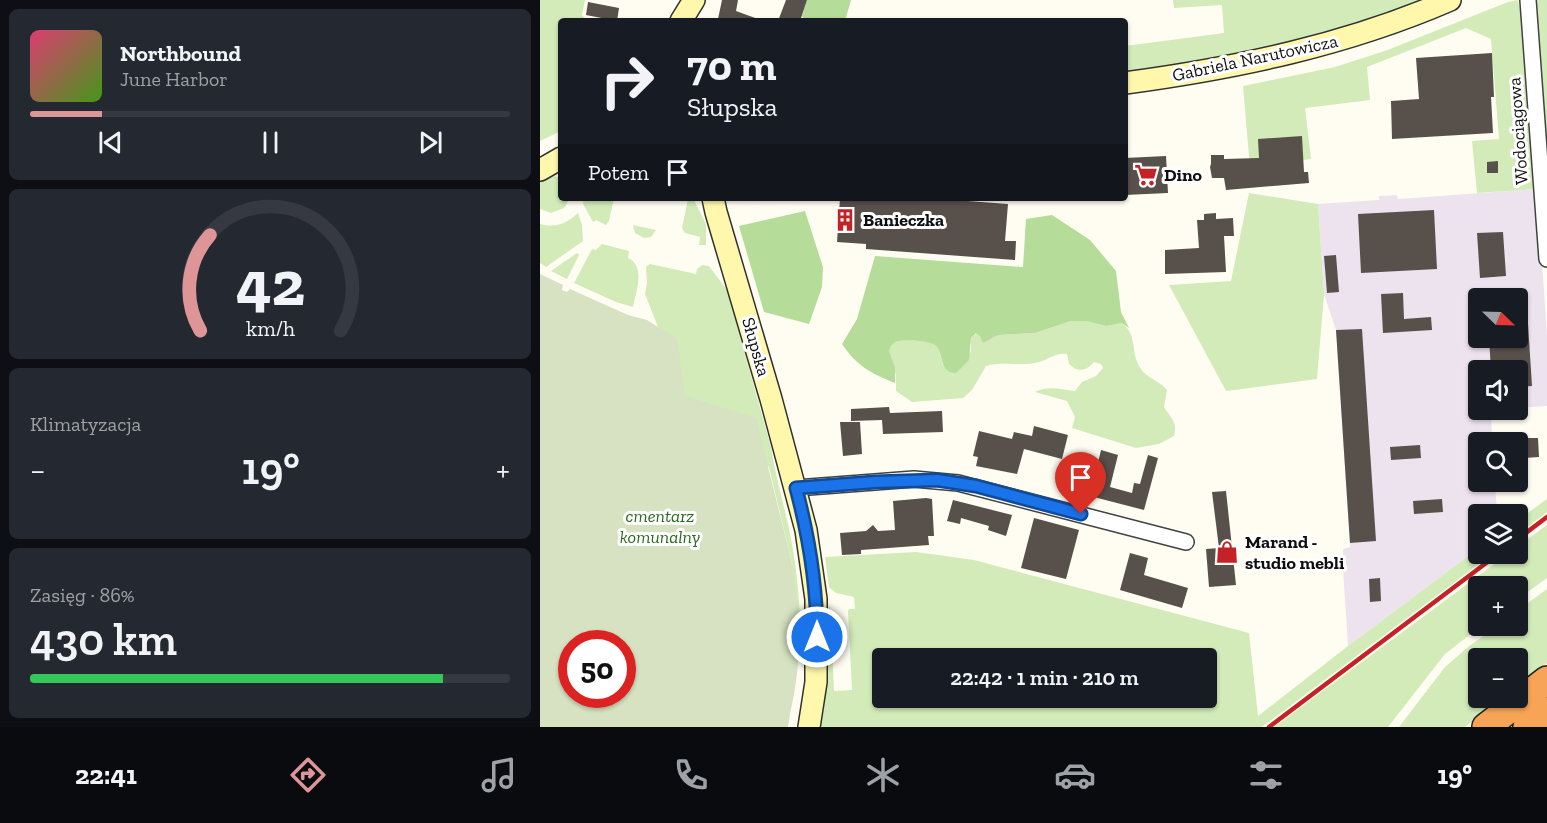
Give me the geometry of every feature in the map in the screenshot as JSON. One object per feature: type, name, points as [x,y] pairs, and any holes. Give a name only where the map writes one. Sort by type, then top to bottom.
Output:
[{"type":"highway","points":[[1486,727],[1547,680]]},
{"type":"highway","points":[[1527,727],[1547,711]]},
{"type":"main road","points":[[683,18],[696,0]]},
{"type":"main road","points":[[696,0],[698,18]]},
{"type":"main road","name":"Gabriela Narutowicza","points":[[1128,82],[1223,68],[1291,54],[1366,33],[1450,0]]},
{"type":"main road","name":"Słupska","points":[[712,201],[747,315],[806,530],[816,599],[816,682],[809,727]]},
{"type":"street","name":"Wodociągowa","points":[[1528,0],[1547,259]]},
{"type":"street","points":[[796,488],[914,479],[958,483],[1186,542]]},
{"type":"shaded area","points":[[1537,189],[1547,335],[1547,406],[1528,407],[1528,360],[1468,360],[1468,420],[1491,420],[1492,432],[1468,432],[1468,492],[1496,492],[1496,504],[1468,504],[1468,556],[1348,646],[1343,549],[1350,547],[1336,330],[1324,294],[1318,204],[1379,200],[1379,196],[1397,195],[1398,199]]},
{"type":"green space","points":[[540,0],[585,0],[582,15],[584,18],[558,18],[558,132],[540,141]]},
{"type":"green space","points":[[807,0],[851,0],[846,18],[803,18]]},
{"type":"green space","points":[[1173,0],[1432,0],[1289,47],[1128,74],[1128,46],[1224,33],[1222,5],[1174,8]]},
{"type":"green space","points":[[1518,0],[1522,19],[1537,189],[1477,193],[1472,141],[1499,139],[1491,39],[1466,28],[1367,67],[1370,100],[1305,108],[1311,159],[1250,168],[1243,86],[1335,67],[1385,51]]},
{"type":"green space","points":[[1534,0],[1547,0],[1547,185]]},
{"type":"green space","points":[[554,176],[558,177],[558,201],[568,201],[564,208],[551,213],[540,209],[540,182]]},
{"type":"green space","points":[[1249,193],[1318,204],[1324,294],[1317,379],[1226,391],[1169,285],[1231,281]]},
{"type":"green space","points":[[584,201],[613,201],[606,225],[596,220],[593,222]]},
{"type":"green space","points":[[688,201],[694,201],[706,224],[706,245],[699,245],[700,237],[685,233],[682,228]]},
{"type":"green space","points":[[805,211],[823,267],[822,287],[809,324],[764,312],[739,226]]},
{"type":"green space","points":[[578,213],[582,225],[583,241],[546,267],[540,263],[540,224],[551,226],[560,224]]},
{"type":"green space","points":[[1052,215],[1090,240],[1116,271],[1121,312],[1129,328],[1122,323],[1106,326],[1086,321],[1071,321],[1035,333],[998,335],[983,343],[976,333],[971,338],[969,360],[956,373],[950,372],[944,366],[935,345],[917,341],[898,341],[889,351],[895,368],[895,383],[865,368],[842,344],[857,319],[875,256],[1023,267],[1026,219]]},
{"type":"green space","points":[[633,225],[656,230],[651,237],[644,238],[635,233]]},
{"type":"green space","points":[[602,244],[629,251],[628,258],[637,267],[638,280],[633,307],[574,283],[592,249],[596,250]]},
{"type":"green space","points":[[577,253],[579,255],[567,279],[551,271]]},
{"type":"green space","points":[[650,264],[696,274],[697,269],[702,265],[709,266],[727,290],[771,447],[790,532],[797,575],[801,628],[799,627],[791,559],[769,467],[685,396],[645,294],[646,267]]},
{"type":"green space","name":"cmentarz komunalny","points":[[540,274],[563,285],[562,290],[567,292],[570,289],[628,315],[647,320],[677,339],[685,396],[756,418],[791,559],[796,597],[799,649],[788,727],[540,727]]},
{"type":"green space","points":[[1071,321],[1086,321],[1106,326],[1122,323],[1127,327],[1132,337],[1139,366],[1167,390],[1164,407],[1174,424],[1174,436],[1159,444],[1136,448],[1072,428],[1075,417],[1067,401],[1035,392],[1050,388],[1075,391],[1082,382],[1096,376],[1103,368],[1101,364],[1094,362],[1085,369],[1076,369],[1069,364],[1067,354],[1056,355],[1033,363],[986,366],[972,390],[963,398],[912,402],[896,391],[896,375],[888,351],[898,340],[933,343],[939,350],[943,365],[971,352],[971,338],[977,333],[988,340],[998,335],[1035,333]]},
{"type":"green space","points":[[1547,499],[1547,512],[1528,526],[1528,513]]},
{"type":"green space","points":[[1547,525],[1547,578],[1528,592],[1528,576],[1478,576],[1494,564],[1528,564],[1528,539]]},
{"type":"green space","points":[[916,552],[974,560],[1249,633],[1258,716],[1468,556],[1468,564],[1479,564],[1262,727],[817,727],[824,614],[830,606],[834,691],[852,690],[848,611],[855,609],[854,597],[836,593],[829,587],[825,557]]},
{"type":"green space","points":[[1468,584],[1468,636],[1445,654],[1388,727],[1274,727]]},
{"type":"green space","points":[[1547,589],[1547,663],[1528,678],[1528,648],[1468,648],[1468,708],[1490,708],[1465,727],[1399,727],[1445,667],[1468,647],[1483,636],[1528,636],[1528,603]]},
{"type":"building","points":[[722,0],[738,0],[736,11],[755,18],[718,18]]},
{"type":"building","points":[[786,0],[807,0],[801,18],[779,18]]},
{"type":"building","points":[[588,2],[619,8],[617,18],[586,15]]},
{"type":"building","points":[[1492,53],[1493,133],[1392,139],[1391,101],[1419,99],[1416,58]]},
{"type":"building","points":[[1302,136],[1304,172],[1308,172],[1309,183],[1226,190],[1224,178],[1212,178],[1211,155],[1224,155],[1224,159],[1259,158],[1258,139]]},
{"type":"building","name":"Dino","points":[[1166,156],[1168,193],[1128,195],[1128,158]]},
{"type":"building","points":[[1498,161],[1498,173],[1487,173],[1487,162]]},
{"type":"building","points":[[840,201],[968,201],[1008,204],[1005,241],[1016,241],[1015,260],[866,249],[866,244],[837,242]]},
{"type":"building","points":[[1434,210],[1437,269],[1361,273],[1358,214]]},
{"type":"building","points":[[1216,213],[1216,219],[1233,218],[1234,236],[1224,236],[1226,272],[1165,274],[1165,250],[1199,248],[1197,220],[1204,220],[1204,214]]},
{"type":"building","points":[[1503,232],[1506,276],[1480,278],[1477,233]]},
{"type":"building","points":[[1336,255],[1339,292],[1327,293],[1324,256]]},
{"type":"building","points":[[1403,293],[1404,319],[1431,317],[1432,330],[1383,333],[1381,294]]},
{"type":"building","points":[[1528,324],[1532,386],[1528,386],[1528,360],[1490,360],[1490,348],[1528,348]]},
{"type":"building","points":[[1362,329],[1376,541],[1350,543],[1336,330]]},
{"type":"building","points":[[889,407],[890,413],[942,411],[943,432],[883,434],[882,420],[851,421],[851,409]]},
{"type":"building","points":[[840,422],[860,422],[862,454],[843,456]]},
{"type":"building","points":[[1034,426],[1068,435],[1062,459],[1024,449],[1017,474],[976,466],[978,457],[973,456],[979,431],[1012,439],[1014,432],[1032,436]]},
{"type":"building","points":[[1528,438],[1538,438],[1539,457],[1528,458]]},
{"type":"building","points":[[1420,445],[1421,458],[1391,460],[1390,447]]},
{"type":"building","points":[[1101,450],[1118,455],[1110,487],[1132,493],[1134,483],[1140,484],[1148,455],[1158,458],[1144,510],[1059,488],[1064,467],[1095,475]]},
{"type":"building","points":[[1226,491],[1236,585],[1209,587],[1206,549],[1219,548],[1212,492]]},
{"type":"building","points":[[932,499],[934,536],[928,536],[929,545],[861,550],[861,554],[842,555],[840,533],[866,531],[873,525],[878,531],[895,530],[893,501]]},
{"type":"building","points":[[1442,499],[1443,512],[1414,514],[1413,501]]},
{"type":"building","points":[[953,500],[1012,515],[1006,536],[988,530],[989,526],[961,518],[960,524],[947,521]]},
{"type":"building","points":[[1034,518],[1079,530],[1066,579],[1021,568]]},
{"type":"building","points":[[1130,553],[1148,558],[1144,575],[1188,588],[1182,608],[1120,590]]},
{"type":"building","points":[[1380,578],[1381,601],[1370,602],[1369,579]]},
{"type":"railway","points":[[1528,531],[1547,517]]},
{"type":"railway","points":[[1269,727],[1485,564]]},
{"type":"place","name":"Dino","points":[[1146,175]]},
{"type":"place","name":"Banieczka","points":[[845,220]]},
{"type":"place","name":"Marand - studio mebli","points":[[1227,552]]},
{"type":"route","points":[[817,637],[816,599],[811,558],[796,488],[914,479],[937,480],[976,486],[1081,514]]}]
